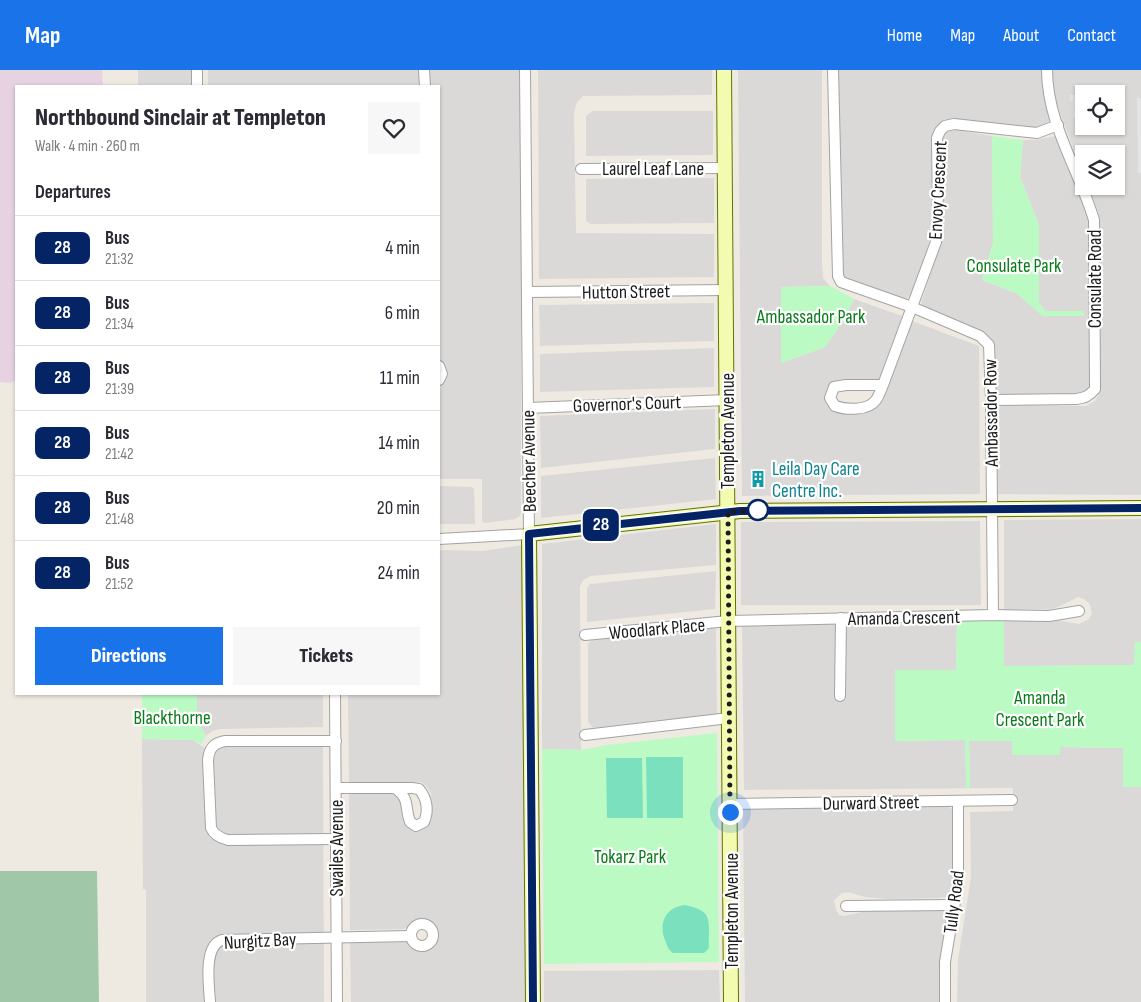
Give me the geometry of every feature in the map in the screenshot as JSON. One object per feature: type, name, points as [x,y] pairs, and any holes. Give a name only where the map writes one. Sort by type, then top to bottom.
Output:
[{"type":"street","points":[[197,70],[197,85]]},
{"type":"street","points":[[424,70],[424,85]]},
{"type":"street","name":"Beecher Avenue","points":[[525,70],[533,1002]]},
{"type":"street","name":"Templeton Avenue","points":[[724,70],[732,1002]]},
{"type":"street","name":"Ambassador Row","points":[[834,70],[838,276],[841,282],[912,307],[980,336],[989,346],[994,615]]},
{"type":"street","name":"Consulate Road","points":[[991,400],[1076,399],[1085,398],[1095,389],[1094,220],[1049,99],[1047,70]]},
{"type":"street","name":"Envoy Crescent","points":[[912,307],[936,242],[938,227],[936,146],[940,132],[945,126],[954,124],[1037,134],[1058,125]]},
{"type":"street","name":"Laurel Leaf Lane","points":[[581,169],[725,168]]},
{"type":"street","name":"Hutton Street","points":[[527,292],[726,290]]},
{"type":"street","points":[[883,385],[846,385],[834,387],[830,398],[835,406],[843,408],[864,407],[876,401],[883,385],[912,307]]},
{"type":"street","name":"Governor's Court","points":[[528,408],[726,400]]},
{"type":"street","points":[[440,539],[529,534],[728,512],[1141,508]]},
{"type":"street","name":"Amanda Crescent","points":[[728,621],[994,615],[1049,616],[1079,611]]},
{"type":"street","points":[[840,696],[841,618]]},
{"type":"street","name":"Woodlark Place","points":[[585,634],[728,621]]},
{"type":"street","name":"Swailes Avenue","points":[[335,695],[337,1002]]},
{"type":"street","points":[[585,735],[729,718]]},
{"type":"street","points":[[336,741],[226,741],[212,746],[208,753],[208,760],[211,828],[221,838],[228,840],[336,839]]},
{"type":"street","points":[[336,788],[395,788]]},
{"type":"street","name":"Durward Street","points":[[730,804],[1012,800]]},
{"type":"street","name":"Tully Road","points":[[946,1002],[945,962],[958,884],[958,801]]},
{"type":"street","points":[[846,906],[954,905]]},
{"type":"street","points":[[337,937],[410,936]]},
{"type":"street","name":"Nurgitz Bay","points":[[210,1002],[209,956],[211,947],[216,942],[222,940],[337,937]]},
{"type":"shaded area","points":[[0,70],[102,70],[103,85],[15,85],[15,380],[10,383],[0,382]]},
{"type":"shaded area","points":[[138,70],[193,70],[193,85],[138,85]]},
{"type":"shaded area","points":[[208,70],[420,70],[420,85],[208,85]]},
{"type":"shaded area","points":[[429,70],[521,70],[521,512],[520,516],[515,519],[484,523],[482,521],[482,479],[440,479],[440,389],[444,380],[440,366],[440,85],[429,85]]},
{"type":"shaded area","points":[[538,70],[712,70],[712,95],[583,96],[577,102],[574,112],[576,233],[714,234],[714,277],[539,279]]},
{"type":"shaded area","points":[[738,70],[822,70],[822,263],[823,278],[830,286],[781,287],[781,363],[825,347],[842,322],[854,299],[902,316],[879,380],[839,380],[832,383],[827,403],[872,409],[883,399],[912,321],[979,346],[980,494],[742,496]]},
{"type":"shaded area","points":[[838,70],[1043,70],[1049,121],[1042,127],[1034,129],[953,119],[942,122],[936,129],[931,138],[932,234],[912,294],[907,298],[901,298],[849,280],[842,275]]},
{"type":"shaded area","points":[[1053,70],[1141,70],[1141,495],[997,494],[996,412],[999,407],[1004,405],[1086,406],[1095,401],[1099,394],[1099,215],[1091,195],[1125,195],[1125,145],[1075,145],[1075,152],[1057,105],[1053,84]]},
{"type":"shaded area","points":[[1070,95],[1075,95],[1075,118],[1073,118],[1073,101],[1070,101]]},
{"type":"shaded area","points":[[1137,98],[1141,98],[1141,173],[1138,173]]},
{"type":"shaded area","points":[[593,111],[713,111],[713,155],[586,156],[586,116]]},
{"type":"shaded area","points":[[951,129],[992,136],[993,243],[982,280],[1016,293],[1043,316],[1084,316],[1083,311],[1045,311],[1039,303],[1039,225],[1020,177],[1023,140],[1056,136],[1075,181],[1075,195],[1081,195],[1089,215],[1091,385],[1088,391],[1082,395],[1003,395],[999,393],[996,389],[994,347],[991,339],[984,332],[927,309],[921,303],[940,246],[943,226],[942,136]]},
{"type":"shaded area","points":[[714,178],[714,223],[591,224],[586,221],[586,179]]},
{"type":"shaded area","points":[[714,303],[714,341],[540,346],[539,305]]},
{"type":"shaded area","points":[[714,348],[714,387],[540,392],[540,354]]},
{"type":"shaded area","points":[[715,409],[715,449],[541,468],[540,416]]},
{"type":"shaded area","points":[[715,458],[716,499],[541,518],[541,476]]},
{"type":"shaded area","points":[[440,486],[472,487],[474,489],[475,524],[440,524]]},
{"type":"shaded area","points":[[1141,519],[1141,642],[1135,642],[1135,665],[1004,666],[1004,619],[1051,619],[1079,624],[1089,619],[1092,614],[1089,603],[1078,597],[1051,609],[1004,610],[1004,520]]},
{"type":"shaded area","points":[[980,521],[981,605],[741,605],[741,522]]},
{"type":"shaded area","points":[[716,524],[716,565],[591,576],[583,580],[580,587],[581,750],[542,749],[542,544]]},
{"type":"shaded area","points":[[523,545],[528,1002],[351,1002],[350,942],[405,940],[422,948],[433,943],[436,932],[427,921],[421,920],[403,929],[350,930],[349,793],[394,793],[403,803],[404,820],[408,826],[422,828],[431,820],[432,803],[431,793],[421,782],[349,782],[348,695],[440,695],[440,550],[483,551]]},
{"type":"shaded area","points":[[716,571],[715,609],[587,622],[587,588],[590,584]]},
{"type":"shaded area","points":[[957,620],[956,670],[895,670],[895,741],[965,740],[970,788],[969,741],[1012,741],[1013,755],[1060,755],[1060,747],[1123,748],[1123,787],[1141,787],[1141,1002],[957,1002],[958,960],[971,877],[970,812],[1013,811],[1013,788],[744,790],[742,623]]},
{"type":"shaded area","points":[[716,626],[717,714],[593,728],[588,722],[588,644],[593,639]]},
{"type":"shaded area","points":[[197,695],[323,695],[323,727],[220,729],[212,731],[206,736],[197,720]]},
{"type":"shaded area","points":[[142,739],[193,740],[212,753],[223,747],[323,745],[324,1002],[146,1002],[146,890],[143,889]]},
{"type":"shaded area","points":[[946,805],[952,809],[954,815],[954,876],[952,893],[947,897],[938,898],[888,899],[865,897],[848,892],[842,893],[834,900],[839,915],[844,916],[871,910],[942,909],[946,911],[948,916],[941,1002],[745,1002],[743,807]]},
{"type":"shaded area","points":[[719,970],[720,1002],[544,1002],[544,971]]},
{"type":"green space","name":"Consulate Park","points":[[992,136],[1023,140],[1020,177],[1039,225],[1039,303],[1045,311],[1083,311],[1084,316],[1043,316],[1016,293],[982,280],[993,243]]},
{"type":"green space","name":"Ambassador Park","points":[[830,286],[854,299],[842,322],[825,347],[781,363],[781,287]]},
{"type":"green space","name":"Amanda Crescent Park","points":[[1004,619],[1004,666],[1134,665],[1135,642],[1141,642],[1141,787],[1123,787],[1123,748],[1060,747],[1060,755],[1012,755],[1012,741],[969,741],[970,788],[966,788],[965,740],[895,741],[895,670],[956,670],[957,620]]},
{"type":"green space","name":"Blackthorne","points":[[142,695],[197,695],[197,720],[206,736],[201,744],[193,740],[142,739]]},
{"type":"green space","name":"Tokarz Park","points":[[717,733],[719,962],[544,964],[542,749],[581,750],[606,745]]},
{"type":"green space","points":[[646,757],[683,757],[683,818],[647,818]]},
{"type":"green space","points":[[606,758],[642,758],[643,818],[607,818]]},
{"type":"green space","points":[[0,871],[97,871],[99,1002],[0,1002]]},
{"type":"green space","points":[[685,905],[701,910],[708,919],[709,948],[704,953],[673,953],[667,946],[662,928],[665,917],[668,912],[678,906]]},
{"type":"bus line","name":"28","points":[[533,1002],[529,534],[740,511],[1141,508]]},
{"type":"place","name":"Leila Day Care Centre Inc.","points":[[758,479]]},
{"type":"route","points":[[730,812],[728,512],[758,510]]}]
